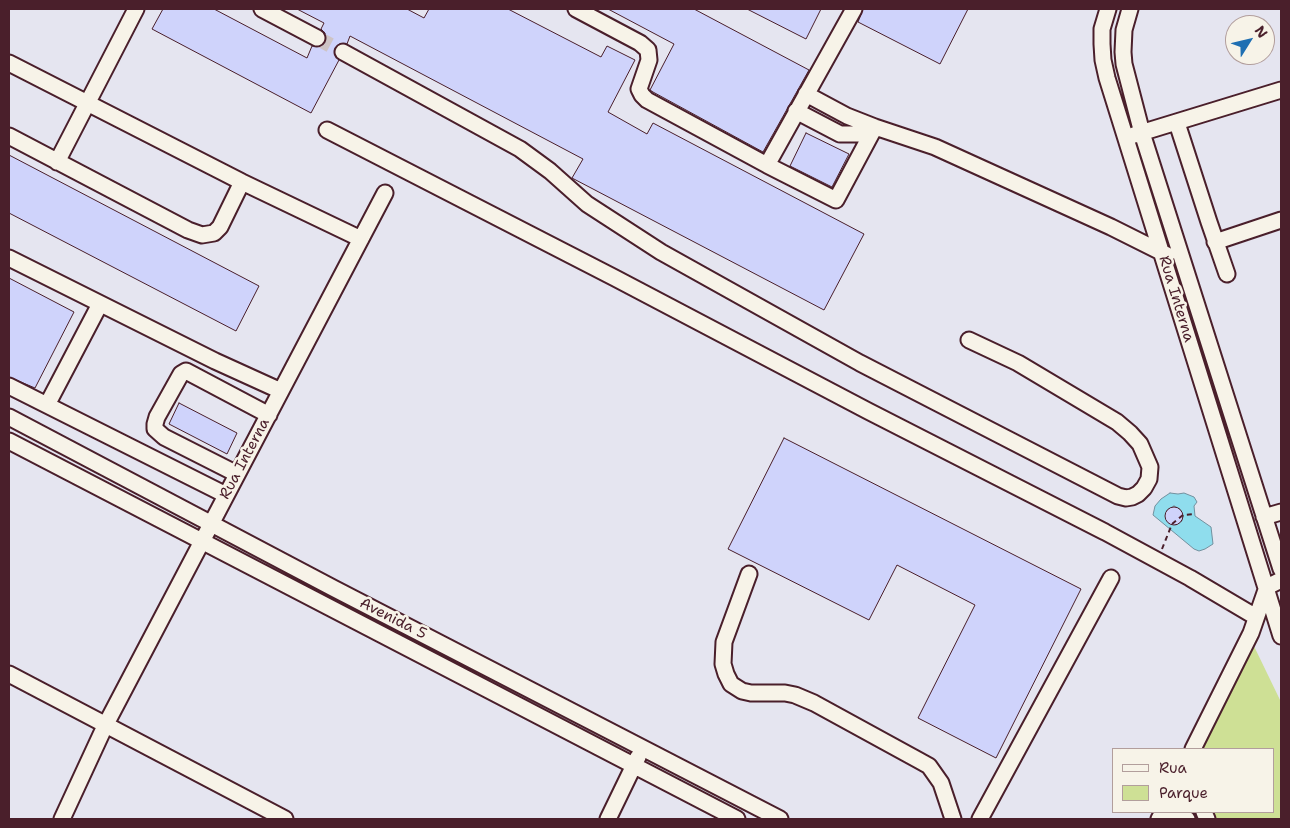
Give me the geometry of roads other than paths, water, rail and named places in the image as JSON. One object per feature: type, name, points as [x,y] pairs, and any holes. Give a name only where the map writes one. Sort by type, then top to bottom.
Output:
[{"type":"lane","points":[[57,162],[136,9]]},
{"type":"lane","points":[[262,9],[317,38]]},
{"type":"lane","points":[[576,9],[640,43],[648,50],[649,60],[640,89],[642,95],[647,100],[836,200],[875,127]]},
{"type":"lane","points":[[767,165],[854,9]]},
{"type":"lane","name":"Rua Interna","points":[[1108,9],[1102,29],[1103,60],[1281,636]]},
{"type":"lane","points":[[1130,9],[1124,30],[1123,58],[1142,132],[1281,568]]},
{"type":"lane","points":[[342,52],[520,149],[550,171],[587,204],[618,226],[860,363],[1118,496],[1132,497],[1144,488],[1149,479],[1150,467],[1140,444],[1117,422],[1018,363],[969,340]]},
{"type":"lane","points":[[9,63],[242,182],[361,239]]},
{"type":"lane","points":[[1126,138],[1281,90]]},
{"type":"lane","points":[[806,94],[847,116],[935,147],[1183,261]]},
{"type":"lane","points":[[796,111],[840,134],[862,134],[875,127]]},
{"type":"lane","points":[[1177,123],[1227,274]]},
{"type":"lane","points":[[327,130],[624,282],[1158,561],[1256,617]]},
{"type":"lane","points":[[9,136],[188,230],[202,235],[214,233],[220,228],[242,182]]},
{"type":"lane","name":"Rua Interna","points":[[62,819],[105,726],[385,193]]},
{"type":"lane","points":[[1215,242],[1281,220]]},
{"type":"lane","points":[[9,258],[233,369],[282,391]]},
{"type":"lane","points":[[47,405],[100,304]]},
{"type":"lane","points":[[237,474],[164,437],[155,429],[154,424],[157,417],[181,374],[186,371],[269,415]]},
{"type":"lane","points":[[9,386],[226,495]]},
{"type":"lane","name":"Avenida 5","points":[[9,416],[642,749],[780,819]]},
{"type":"lane","points":[[34,454],[43,434]]},
{"type":"lane","name":"Avenida 5","points":[[9,441],[738,819]]},
{"type":"lane","points":[[1264,517],[1281,512]]},
{"type":"lane","points":[[749,574],[724,642],[723,664],[731,684],[742,691],[750,693],[785,692],[795,695],[814,703],[929,766],[942,783],[953,819]]},
{"type":"lane","points":[[980,819],[1111,578]]},
{"type":"lane","points":[[1194,748],[1251,633],[1266,587],[1281,580]]},
{"type":"lane","points":[[350,618],[359,601]]},
{"type":"lane","points":[[417,654],[426,636]]},
{"type":"lane","points":[[9,674],[285,819]]},
{"type":"lane","points":[[608,819],[642,749]]},
{"type":"lane","points":[[1174,813],[1187,819]]},
{"type":"water","points":[[1170,493],[1184,493],[1194,497],[1197,502],[1194,506],[1195,516],[1211,527],[1213,544],[1199,551],[1194,549],[1153,515],[1155,506]],"holes":[[[1174,506],[1180,509],[1183,516],[1182,521],[1176,525],[1169,522],[1166,517],[1167,510]]]},
{"type":"tunnel","points":[[317,38],[343,52]]}]
